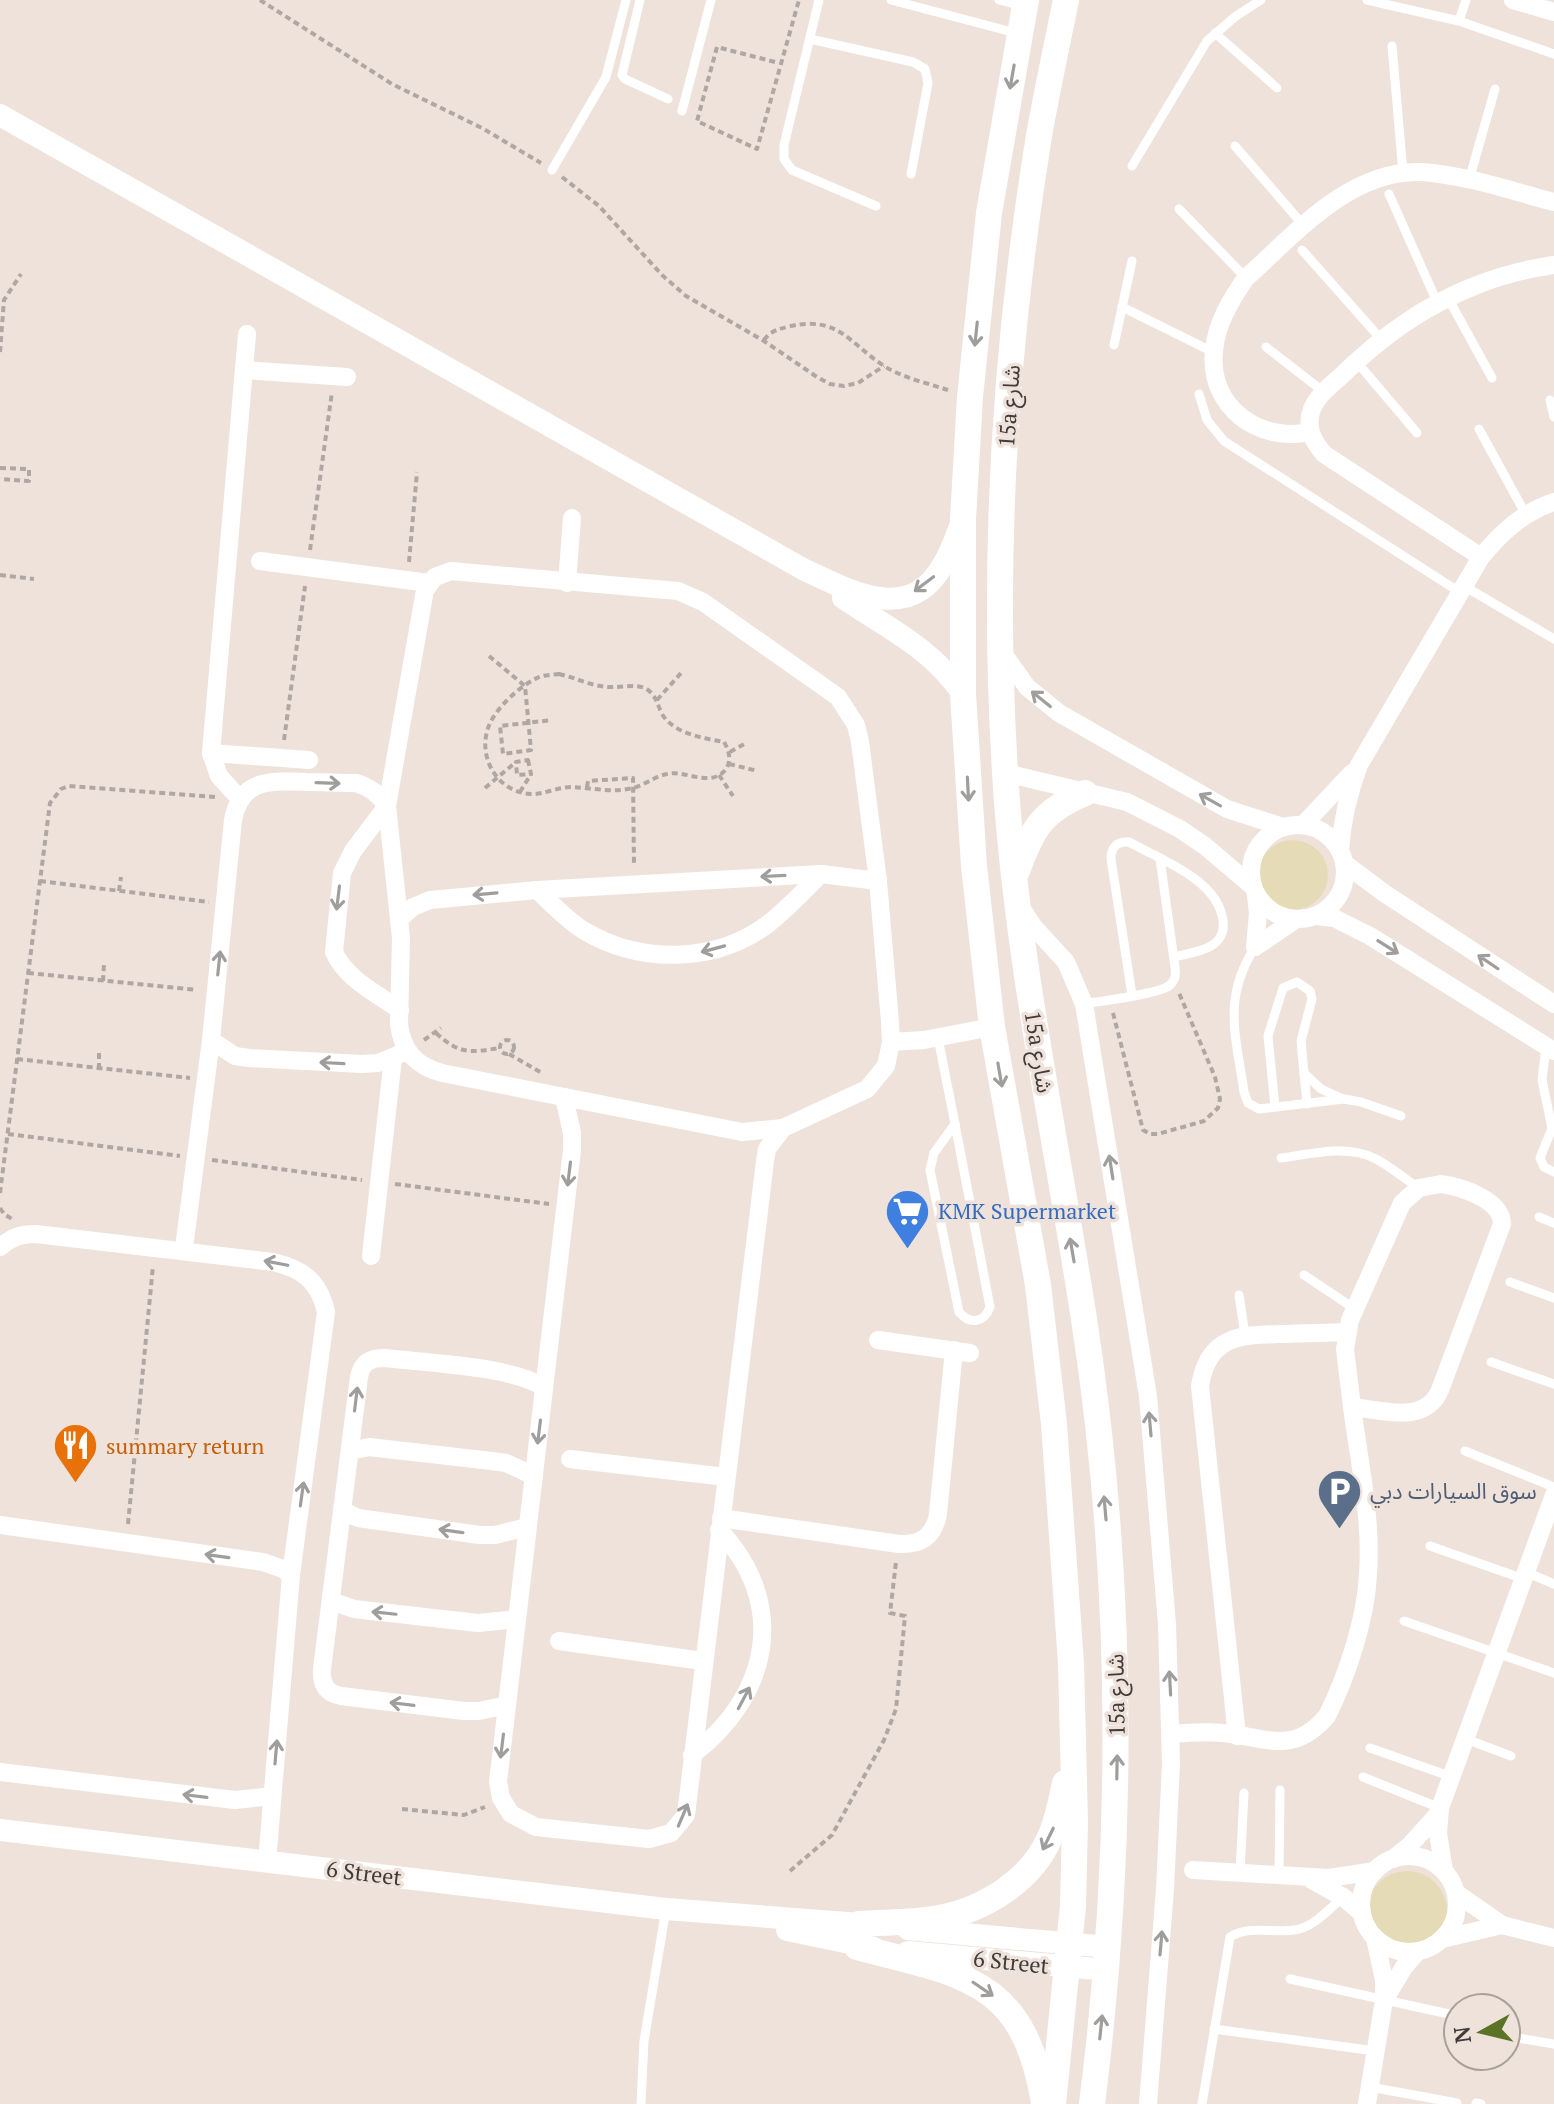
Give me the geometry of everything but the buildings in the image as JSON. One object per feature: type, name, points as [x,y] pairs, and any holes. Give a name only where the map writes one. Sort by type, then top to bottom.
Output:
[{"type":"main road","points":[[1039,136],[1037,96],[1053,0]]},
{"type":"main road","name":"15a شارع","points":[[1066,0],[1039,136],[1014,334],[1000,563],[1001,650],[1005,773],[1018,902],[1033,1021],[1084,1321],[1106,1516],[1114,1625],[1117,1744],[1115,1846],[1108,1959],[1092,2104]]},
{"type":"main road","name":"15a شارع","points":[[1026,4],[989,213],[970,397],[963,519],[963,694],[974,866],[992,1027],[1038,1285],[1054,1424],[1063,1543],[1074,1736],[1075,1822],[1069,1956],[1053,2104]]},
{"type":"main road","points":[[963,519],[975,563],[980,744],[988,759],[1005,773]]},
{"type":"main road","points":[[1015,875],[1027,842],[1047,814],[1061,803],[1085,793]]},
{"type":"main road","points":[[858,1935],[974,1909],[1005,1891],[1032,1865],[1049,1840],[1059,1812],[1074,1736]]},
{"type":"main road","points":[[858,1935],[962,1976],[990,1993],[1013,2015],[1029,2043],[1039,2073],[1044,2104]]},
{"type":"street","points":[[1513,0],[1554,12]]},
{"type":"street","points":[[0,115],[803,569],[860,595],[892,599],[908,596],[922,588],[944,564],[963,519]]},
{"type":"street","points":[[1310,432],[1296,435],[1266,432],[1239,416],[1219,387],[1213,352],[1225,313],[1246,278],[1344,194],[1367,183],[1403,173],[1444,174],[1554,200]]},
{"type":"street","points":[[1481,557],[1335,462],[1316,444],[1310,432],[1311,410],[1324,392],[1356,361],[1408,319],[1442,300],[1502,275],[1554,265]]},
{"type":"street","points":[[240,799],[219,776],[211,753],[247,334]]},
{"type":"street","points":[[244,370],[347,377]]},
{"type":"street","points":[[1317,916],[1331,907],[1345,879],[1342,821],[1359,765],[1481,557],[1502,532],[1526,515],[1554,502]]},
{"type":"street","points":[[567,583],[572,518]]},
{"type":"street","points":[[260,561],[429,583]]},
{"type":"street","points":[[803,569],[926,651],[949,674],[963,694]]},
{"type":"street","points":[[211,1040],[235,1056],[249,1058],[362,1064],[400,1055],[428,1069],[742,1132],[783,1128],[867,1089],[886,1066],[891,1042],[878,881],[860,742],[852,718],[838,697],[691,596],[664,590],[451,571],[429,583],[387,806],[399,919],[400,1055],[371,1256]]},
{"type":"street","points":[[1001,650],[1027,687],[1059,713],[1227,809],[1283,827]]},
{"type":"street","points":[[211,753],[309,760]]},
{"type":"street","points":[[1303,825],[1359,765]]},
{"type":"street","points":[[1005,773],[1127,802],[1153,814],[1205,846],[1254,891],[1266,908],[1280,917],[1295,920],[1317,916],[1334,918],[1370,936],[1550,1049]]},
{"type":"street","points":[[185,1240],[211,1040],[233,820],[240,799],[248,790],[270,781],[356,783],[374,791],[387,806]]},
{"type":"street","points":[[387,806],[353,851],[342,873],[334,952],[347,972],[400,1010]]},
{"type":"street","points":[[1255,947],[1258,913],[1250,871],[1253,857],[1270,834],[1283,827],[1303,825],[1318,829],[1331,839],[1342,857],[1384,893],[1554,1004]]},
{"type":"street","points":[[399,919],[413,907],[430,900],[537,890],[821,874],[878,881]]},
{"type":"street","points":[[537,890],[563,915],[604,941],[651,954],[675,955],[712,950],[746,938],[776,917],[821,874]]},
{"type":"street","points":[[1018,902],[1033,926],[1066,962],[1084,1004],[1148,1396],[1165,1594],[1171,1734],[1165,1889],[1148,2104]]},
{"type":"street","points":[[1255,947],[1295,920]]},
{"type":"street","points":[[891,1042],[938,1038],[992,1027]]},
{"type":"street","points":[[564,1097],[572,1133],[572,1150],[498,1782],[501,1798],[511,1814],[536,1827],[660,1838],[680,1826],[686,1815],[765,1161],[767,1149],[783,1128]]},
{"type":"street","points":[[1171,1734],[1223,1733],[1273,1742],[1289,1741],[1304,1737],[1317,1728],[1334,1703],[1361,1620],[1368,1575],[1367,1530],[1346,1366],[1347,1332],[1396,1213],[1409,1194],[1430,1185],[1453,1186],[1493,1203],[1502,1215],[1502,1224],[1436,1399],[1430,1406],[1412,1413],[1352,1407]]},
{"type":"street","points":[[0,1247],[10,1238],[23,1234],[289,1266],[303,1272],[315,1283],[323,1297],[326,1312],[291,1575],[267,1862]]},
{"type":"street","points":[[1237,1736],[1200,1386],[1207,1361],[1214,1351],[1224,1343],[1245,1335],[1347,1332]]},
{"type":"street","points":[[720,1524],[899,1544],[922,1541],[930,1535],[938,1514],[962,1352],[878,1340]]},
{"type":"street","points":[[507,1705],[464,1711],[333,1695],[321,1677],[359,1377],[364,1363],[370,1359],[385,1358],[510,1373],[544,1387]]},
{"type":"street","points":[[350,1451],[369,1447],[492,1461],[506,1463],[534,1476]]},
{"type":"street","points":[[570,1459],[726,1477]]},
{"type":"street","points":[[1554,1495],[1440,1811],[1440,1852],[1444,1871],[1456,1893],[1502,1925],[1554,1938]]},
{"type":"street","points":[[342,1510],[358,1518],[480,1535],[495,1535],[527,1527]]},
{"type":"street","points":[[692,1755],[725,1726],[749,1690],[758,1663],[762,1634],[760,1605],[752,1577],[720,1524]]},
{"type":"street","points":[[0,1525],[263,1562],[291,1575]]},
{"type":"street","points":[[331,1601],[354,1609],[478,1623],[517,1619]]},
{"type":"street","points":[[559,1641],[703,1661]]},
{"type":"street","points":[[0,1772],[235,1800],[272,1796]]},
{"type":"street","points":[[1193,1870],[1306,1877],[1341,1877],[1375,1871],[1417,1839],[1440,1811]]},
{"type":"street","name":"6 Street","points":[[0,1830],[727,1915],[858,1935],[1108,1959]]},
{"type":"street","points":[[1391,1860],[1419,1857],[1444,1871]]},
{"type":"street","points":[[1375,1871],[1363,1891],[1362,1913],[1367,1927],[1387,1947],[1402,1952],[1417,1952]]},
{"type":"street","points":[[1306,1877],[1343,1897],[1362,1913]]},
{"type":"street","points":[[1442,1939],[1454,1918],[1456,1893]]},
{"type":"street","points":[[1384,2000],[1417,1952],[1442,1939],[1502,1925]]},
{"type":"street","points":[[1368,2096],[1384,2000],[1384,1980],[1375,1938]]},
{"type":"lane","points":[[552,170],[606,77],[626,0]]},
{"type":"lane","points":[[640,0],[622,75],[668,99]]},
{"type":"lane","points":[[682,111],[711,0]]},
{"type":"lane","points":[[819,0],[784,145],[784,159],[792,170],[876,206]]},
{"type":"lane","points":[[891,0],[1019,34]]},
{"type":"lane","points":[[999,0],[1026,4]]},
{"type":"lane","points":[[1132,166],[1195,59],[1215,33],[1261,0]]},
{"type":"lane","points":[[1367,0],[1459,21],[1554,54]]},
{"type":"lane","points":[[1459,21],[1466,0]]},
{"type":"lane","points":[[1215,33],[1277,88]]},
{"type":"lane","points":[[810,39],[920,64],[925,69],[928,83],[911,174]]},
{"type":"lane","points":[[1392,46],[1403,173]]},
{"type":"lane","points":[[1469,180],[1495,89]]},
{"type":"lane","points":[[1235,146],[1304,226]]},
{"type":"lane","points":[[1389,194],[1442,300],[1492,378]]},
{"type":"lane","points":[[1179,209],[1246,278]]},
{"type":"lane","points":[[1302,250],[1381,339]]},
{"type":"lane","points":[[1114,345],[1132,261]]},
{"type":"lane","points":[[1122,307],[1213,352]]},
{"type":"lane","points":[[1266,347],[1324,392]]},
{"type":"lane","points":[[1356,361],[1417,433]]},
{"type":"lane","points":[[1199,394],[1207,420],[1224,441],[1462,589],[1554,639]]},
{"type":"lane","points":[[1550,400],[1554,417]]},
{"type":"lane","points":[[1479,429],[1526,515]]},
{"type":"lane","points":[[1132,995],[1111,853],[1118,843],[1129,842],[1160,859],[1203,886],[1216,902],[1223,919],[1221,936],[1210,948],[1174,957]]},
{"type":"lane","points":[[1084,1004],[1165,989],[1174,980],[1174,957],[1160,859]]},
{"type":"lane","points":[[1255,947],[1234,991],[1233,1017],[1245,1098],[1253,1107],[1344,1099]]},
{"type":"lane","points":[[1275,1107],[1268,1028],[1283,988],[1297,982],[1310,991],[1312,999],[1301,1041],[1307,1104]]},
{"type":"lane","points":[[938,1038],[955,1124],[990,1307],[981,1320],[972,1321],[964,1319],[959,1312],[930,1170],[934,1153],[955,1124]]},
{"type":"lane","points":[[1550,1049],[1542,1080],[1553,1126],[1540,1158],[1544,1167],[1554,1172]]},
{"type":"lane","points":[[1303,1071],[1321,1089],[1401,1116]]},
{"type":"lane","points":[[1281,1158],[1340,1151],[1364,1154],[1419,1188]]},
{"type":"lane","points":[[1539,1217],[1554,1223]]},
{"type":"lane","points":[[1304,1275],[1355,1309]]},
{"type":"lane","points":[[1510,1282],[1554,1298]]},
{"type":"lane","points":[[1239,1295],[1245,1335]]},
{"type":"lane","points":[[1491,1362],[1554,1384]]},
{"type":"lane","points":[[1465,1451],[1554,1487]]},
{"type":"lane","points":[[1430,1546],[1554,1584]]},
{"type":"lane","points":[[1404,1621],[1554,1673]]},
{"type":"lane","points":[[1466,1739],[1511,1756]]},
{"type":"lane","points":[[1370,1748],[1452,1777]]},
{"type":"lane","points":[[1363,1777],[1440,1811]]},
{"type":"lane","points":[[1279,1876],[1280,1790]]},
{"type":"lane","points":[[1240,1873],[1244,1793]]},
{"type":"lane","points":[[1202,2104],[1230,1937],[1238,1932],[1296,1930],[1343,1897]]},
{"type":"lane","points":[[641,2104],[644,2041],[666,1909]]},
{"type":"lane","points":[[1290,1979],[1442,2013]]},
{"type":"lane","points":[[1214,2029],[1375,2051]]},
{"type":"lane","points":[[1522,2039],[1554,2044]]},
{"type":"lane","points":[[1368,2096],[1457,2103]]},
{"type":"path","points":[[260,0],[392,84],[508,142],[552,170],[599,206],[674,287],[830,384],[844,386],[858,383],[884,366]]},
{"type":"path","points":[[775,62],[717,47],[697,121],[757,149],[799,0]]},
{"type":"path","points":[[0,352],[4,300],[21,274]]},
{"type":"path","points":[[764,341],[779,329],[803,324],[827,326],[849,336],[884,366],[912,379],[970,397]]},
{"type":"path","points":[[0,468],[29,469],[29,481],[0,479]]},
{"type":"path","points":[[408,580],[417,472]]},
{"type":"path","points":[[0,575],[34,579]]},
{"type":"path","points":[[489,656],[525,686],[528,722],[531,750],[503,754],[500,726],[528,722],[552,720]]},
{"type":"path","points":[[657,700],[681,673]]},
{"type":"path","points":[[559,674],[610,688],[635,686],[652,693],[662,714],[673,725],[701,738],[724,742],[730,752],[729,764],[719,775],[711,778],[670,773],[633,788],[616,791],[567,787],[535,795],[520,793],[496,778],[487,763],[485,747],[486,732],[503,705],[525,686],[536,677],[559,674]]},
{"type":"path","points":[[730,752],[746,743]]},
{"type":"path","points":[[485,788],[516,762],[528,760],[531,774],[520,793]]},
{"type":"path","points":[[516,762],[517,775],[531,774]]},
{"type":"path","points":[[729,764],[758,771]]},
{"type":"path","points":[[719,775],[733,796]]},
{"type":"path","points":[[587,788],[588,781],[633,778],[634,884]]},
{"type":"path","points":[[0,1193],[50,803],[61,789],[78,787],[240,799]]},
{"type":"path","points":[[119,891],[121,877]]},
{"type":"path","points":[[40,881],[225,904]]},
{"type":"path","points":[[103,981],[104,964]]},
{"type":"path","points":[[28,973],[216,991]]},
{"type":"path","points":[[1110,999],[1143,1130],[1158,1134],[1204,1121],[1218,1108],[1219,1089],[1174,980]]},
{"type":"path","points":[[436,1033],[452,1048],[475,1052],[499,1048]]},
{"type":"path","points":[[99,1051],[99,1069]]},
{"type":"path","points":[[17,1059],[206,1079]]},
{"type":"path","points":[[8,1134],[196,1158]]},
{"type":"path","points":[[126,1543],[155,1248]]},
{"type":"path","points":[[790,1871],[832,1835],[884,1740],[896,1709],[905,1616],[890,1613],[896,1561]]},
{"type":"path","points":[[402,1809],[464,1815],[477,1812],[501,1798]]},
{"type":"sand","points":[[1293,840],[1318,850],[1328,875],[1318,900],[1293,910],[1268,900],[1258,875],[1268,850]]},
{"type":"sand","points":[[1407,1871],[1422,1874],[1435,1883],[1444,1896],[1447,1911],[1444,1926],[1435,1939],[1422,1948],[1407,1951],[1392,1948],[1379,1939],[1370,1926],[1367,1911],[1370,1896],[1379,1883],[1392,1874]]},
{"type":"place","name":"KMK Supermarket","points":[[907,1250]]},
{"type":"place","name":"summary return","points":[[75,1485]]},
{"type":"place","name":"سوق السيارات دبي","points":[[1339,1530]]}]
